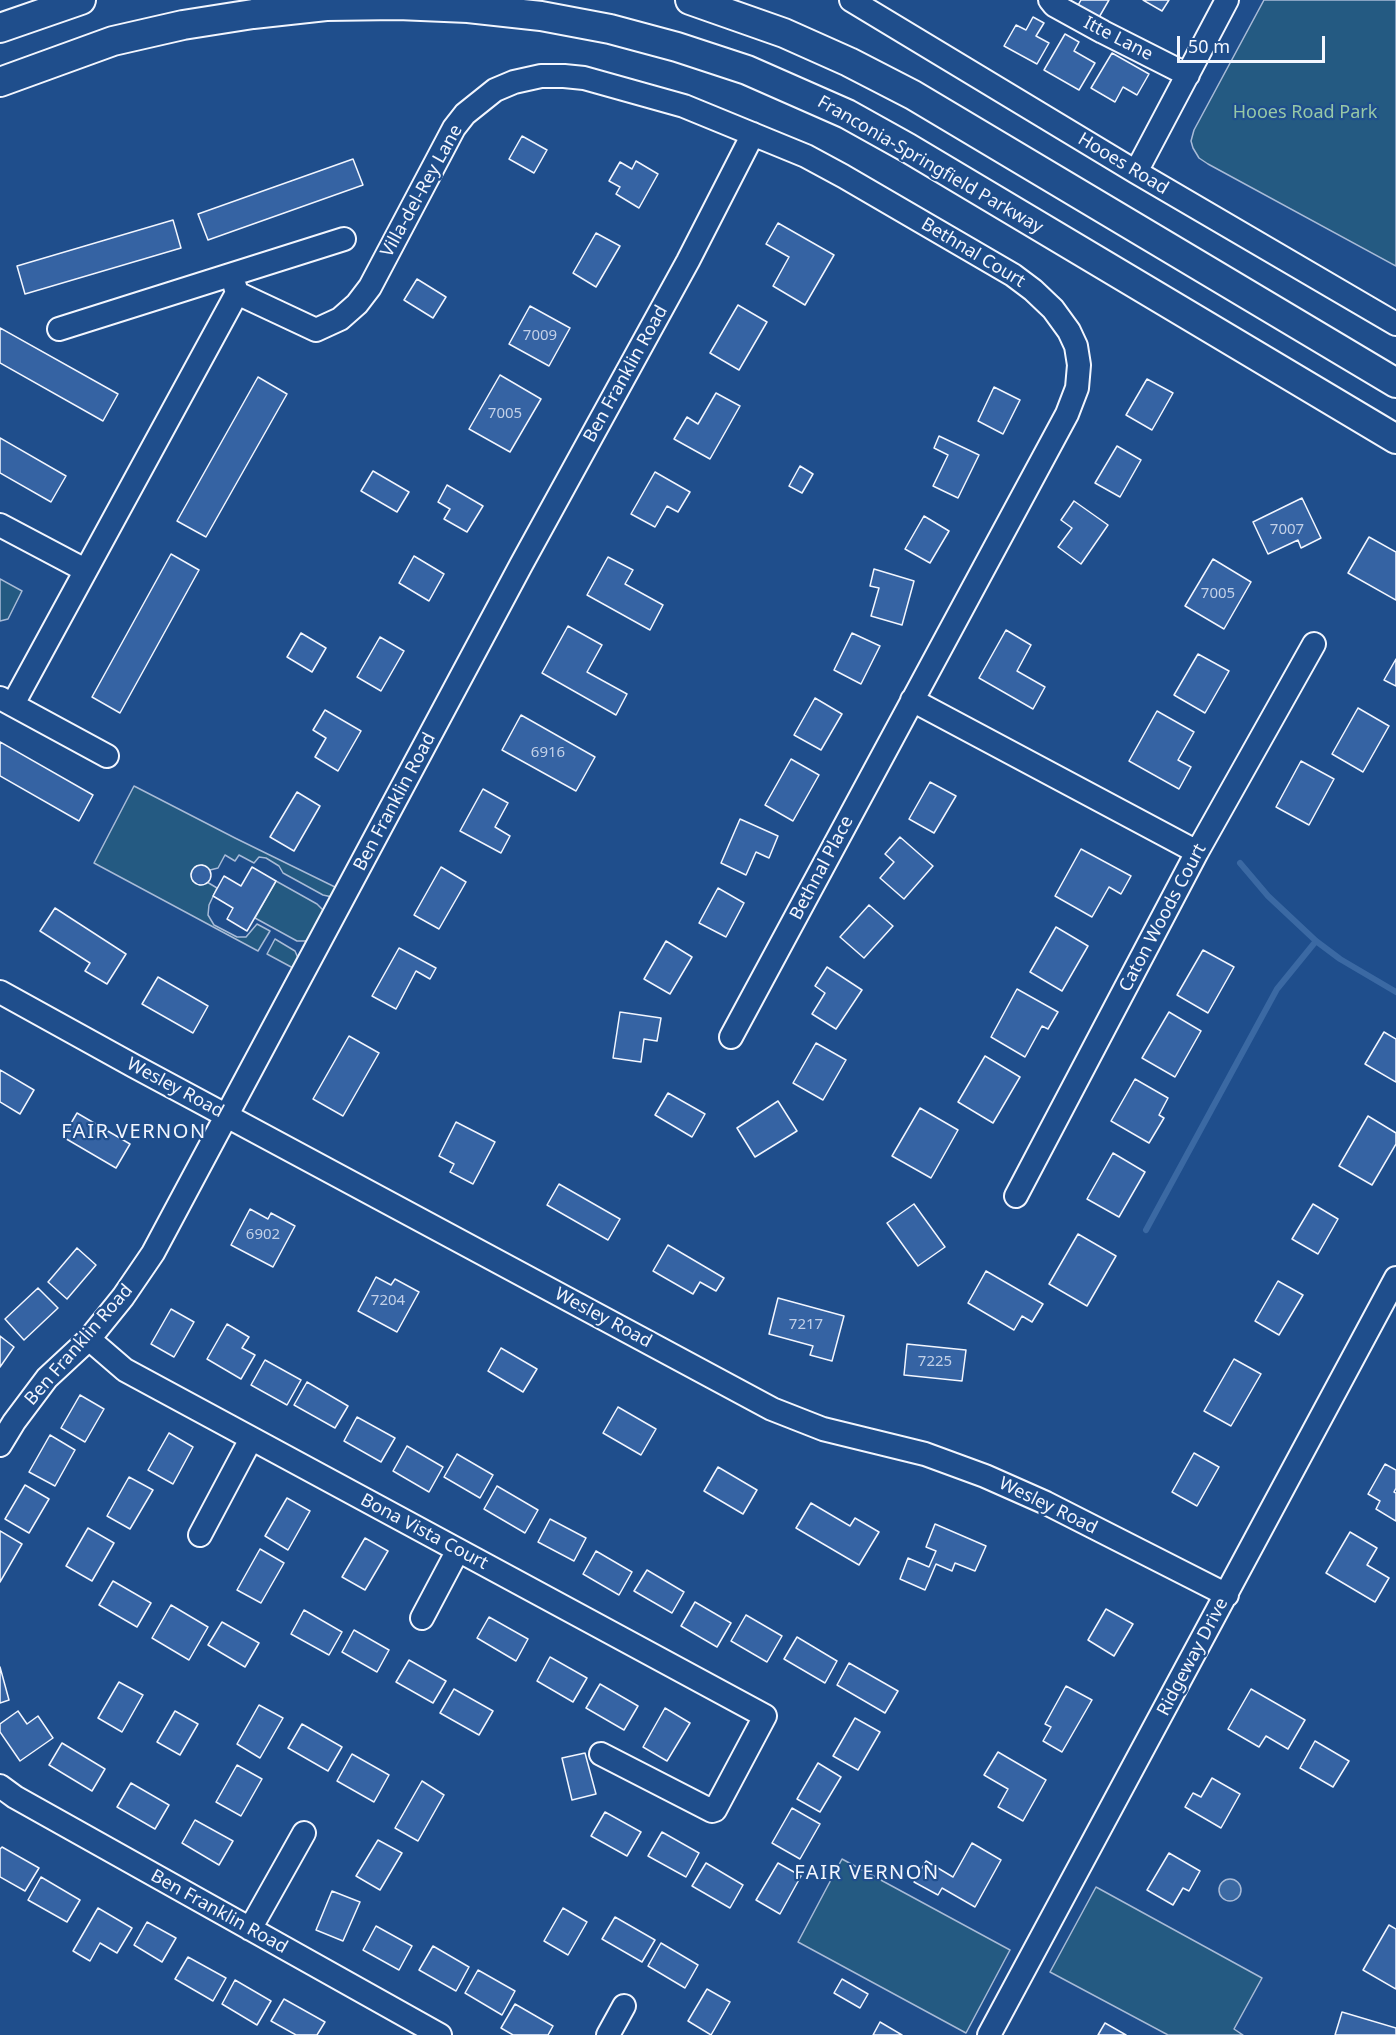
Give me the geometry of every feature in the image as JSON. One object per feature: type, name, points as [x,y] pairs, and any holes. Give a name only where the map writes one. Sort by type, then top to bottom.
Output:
[{"type":"main road","points":[[0,28],[81,0]]},
{"type":"main road","points":[[690,0],[784,33],[903,89],[1396,383]]},
{"type":"main road","name":"Franconia-Springfield Parkway","points":[[0,81],[103,44],[183,25],[235,16],[326,6],[398,4],[468,8],[541,16],[610,29],[747,70],[847,114],[908,148],[1396,439]]},
{"type":"street","name":"Hooes Road","points":[[851,0],[1136,172],[1396,324]]},
{"type":"street","name":"Itte Lane","points":[[1050,0],[1054,5],[1103,32],[1188,75]]},
{"type":"street","points":[[1136,172],[1227,0]]},
{"type":"street","name":"Villa-del-Rey Lane","points":[[235,284],[316,330],[340,319],[357,304],[370,287],[454,128],[465,114],[495,90],[514,82],[541,76],[584,78],[684,106],[753,134]]},
{"type":"street","name":"Bethnal Court","points":[[753,134],[806,156],[843,176],[1013,275],[1053,309],[1069,331],[1076,346],[1079,365],[1077,388],[1067,414],[1013,513]]},
{"type":"street","name":"Ben Franklin Road","points":[[0,1445],[47,1378],[89,1339],[123,1298],[153,1253],[437,726],[521,565],[688,261],[753,134]]},
{"type":"street","points":[[59,329],[235,284],[344,239]]},
{"type":"street","points":[[107,756],[6,701],[85,570],[235,284]]},
{"type":"street","name":"Bethnal Place","points":[[731,1037],[1013,513]]},
{"type":"street","points":[[0,525],[85,570]]},
{"type":"street","name":"Caton Woods Court","points":[[1016,1196],[1197,852],[1314,644]]},
{"type":"street","points":[[912,700],[1197,852]]},
{"type":"street","name":"Wesley Road","points":[[0,992],[772,1409],[823,1429],[925,1455],[985,1476],[1046,1503],[1227,1595]]},
{"type":"street","name":"Ridgeway Drive","points":[[989,2035],[1396,1278]]},
{"type":"street","name":"Bona Vista Court","points":[[89,1339],[124,1370],[765,1716],[715,1810],[709,1811],[600,1754]]},
{"type":"street","points":[[200,1535],[251,1439]]},
{"type":"street","points":[[422,1618],[458,1550]]},
{"type":"street","name":"Ben Franklin Road","points":[[0,1786],[15,1797],[440,2035]]},
{"type":"street","points":[[250,1929],[304,1833]]},
{"type":"street","points":[[608,2035],[624,2006]]},
{"type":"green space","name":"Hooes Road Park","points":[[1264,0],[1396,0],[1396,266],[1208,164],[1199,158],[1193,148],[1191,141],[1194,130]]},
{"type":"green space","points":[[0,579],[22,591],[8,619],[0,621]]},
{"type":"green space","points":[[134,786],[337,888],[332,897],[323,895],[283,873],[279,866],[266,858],[259,857],[254,863],[239,855],[235,861],[225,855],[218,868],[210,870],[202,865],[195,867],[191,874],[193,881],[200,885],[207,882],[217,888],[209,905],[208,915],[214,925],[237,937],[246,937],[257,924],[270,931],[258,951],[94,863]]},
{"type":"green space","points":[[276,881],[317,904],[324,911],[307,941],[297,941],[255,918]]},
{"type":"green space","points":[[275,939],[295,951],[298,958],[293,968],[267,954]]},
{"type":"green space","points":[[842,1859],[1010,1950],[966,2033],[798,1942]]},
{"type":"green space","points":[[1096,1887],[1262,1978],[1234,2029],[1243,2035],[1168,2035],[1050,1972]]},
{"type":"shaded area","points":[[1230,1879],[1238,1882],[1241,1890],[1238,1898],[1230,1901],[1222,1898],[1219,1890],[1222,1882]]},
{"type":"building","points":[[1081,0],[1109,0],[1098,19],[1077,7]]},
{"type":"building","points":[[1143,0],[1169,0],[1162,11]]},
{"type":"building","points":[[1033,17],[1044,23],[1036,36],[1049,43],[1037,64],[1004,46],[1016,25],[1026,30]]},
{"type":"building","points":[[1065,34],[1079,42],[1074,51],[1095,63],[1079,90],[1044,70]]},
{"type":"building","points":[[1112,53],[1149,74],[1137,95],[1123,87],[1115,102],[1091,88]]},
{"type":"building","points":[[522,136],[547,150],[534,173],[509,159]]},
{"type":"building","points":[[353,159],[363,185],[208,240],[198,214]]},
{"type":"building","points":[[636,161],[658,174],[639,208],[616,194],[620,187],[609,181],[620,162],[632,169]]},
{"type":"building","points":[[173,220],[181,248],[25,294],[17,266]]},
{"type":"building","points":[[778,223],[834,255],[805,305],[773,286],[789,257],[766,244]]},
{"type":"building","points":[[596,233],[620,246],[596,287],[573,273]]},
{"type":"building","points":[[417,279],[446,297],[433,318],[404,300]]},
{"type":"building","points":[[738,305],[767,322],[739,370],[710,353]]},
{"type":"building","points":[[530,306],[570,328],[549,366],[509,344]]},
{"type":"building","points":[[0,328],[118,394],[103,421],[0,363]]},
{"type":"building","points":[[500,375],[541,399],[510,452],[469,429]]},
{"type":"building","points":[[258,377],[287,394],[206,537],[177,521]]},
{"type":"building","points":[[1147,379],[1173,393],[1152,430],[1126,415]]},
{"type":"building","points":[[994,387],[1020,400],[1003,434],[978,421]]},
{"type":"building","points":[[716,393],[740,406],[710,459],[674,439],[687,417],[698,424]]},
{"type":"building","points":[[939,436],[979,455],[958,498],[933,486],[948,455],[934,448]]},
{"type":"building","points":[[0,438],[66,476],[51,502],[0,473]]},
{"type":"building","points":[[1117,446],[1141,460],[1120,497],[1095,483]]},
{"type":"building","points":[[800,466],[813,474],[802,493],[789,486]]},
{"type":"building","points":[[373,471],[409,492],[397,512],[361,491]]},
{"type":"building","points":[[655,472],[690,492],[678,512],[667,506],[655,527],[631,514]]},
{"type":"building","points":[[447,485],[483,506],[467,532],[444,519],[450,509],[438,502]]},
{"type":"building","points":[[1302,498],[1321,538],[1301,548],[1298,540],[1268,554],[1253,522]]},
{"type":"building","points":[[1074,501],[1108,525],[1081,564],[1058,547],[1072,528],[1061,520]]},
{"type":"building","points":[[924,516],[949,531],[930,563],[905,549]]},
{"type":"building","points":[[1369,537],[1396,552],[1396,600],[1348,573]]},
{"type":"building","points":[[171,554],[199,570],[120,713],[92,697]]},
{"type":"building","points":[[414,556],[444,574],[429,601],[399,583]]},
{"type":"building","points":[[608,557],[633,570],[625,584],[663,605],[650,630],[587,595]]},
{"type":"building","points":[[1213,559],[1251,582],[1224,629],[1185,606]]},
{"type":"building","points":[[874,569],[914,581],[902,625],[871,616],[879,588],[870,586]]},
{"type":"building","points":[[568,626],[602,645],[587,672],[627,694],[616,715],[542,673]]},
{"type":"building","points":[[1006,630],[1031,645],[1017,671],[1045,687],[1033,709],[979,678]]},
{"type":"building","points":[[301,633],[326,648],[312,672],[287,657]]},
{"type":"building","points":[[852,633],[880,646],[861,684],[834,670]]},
{"type":"building","points":[[380,637],[404,651],[381,691],[357,677]]},
{"type":"building","points":[[1198,654],[1229,671],[1205,713],[1174,695]]},
{"type":"building","points":[[1396,659],[1396,686],[1384,680]]},
{"type":"building","points":[[815,698],[842,714],[821,750],[794,735]]},
{"type":"building","points":[[1358,708],[1389,726],[1363,772],[1332,754]]},
{"type":"building","points":[[325,710],[361,731],[338,771],[315,757],[326,738],[313,730]]},
{"type":"building","points":[[1157,711],[1194,732],[1178,760],[1191,767],[1179,789],[1129,761]]},
{"type":"building","points":[[521,715],[595,757],[576,791],[502,750]]},
{"type":"building","points":[[0,742],[93,795],[79,821],[0,776]]},
{"type":"building","points":[[791,759],[819,775],[793,821],[765,805]]},
{"type":"building","points":[[1301,761],[1334,779],[1309,825],[1276,807]]},
{"type":"building","points":[[930,782],[956,796],[934,833],[909,819]]},
{"type":"building","points":[[483,789],[508,803],[495,827],[510,836],[501,853],[460,831]]},
{"type":"building","points":[[297,792],[320,806],[294,851],[270,837]]},
{"type":"building","points":[[740,819],[778,836],[769,858],[756,852],[746,875],[721,863]]},
{"type":"building","points":[[900,837],[933,866],[904,899],[880,878],[894,862],[885,854]]},
{"type":"building","points":[[1081,849],[1131,876],[1121,894],[1109,887],[1092,917],[1055,896]]},
{"type":"building","points":[[201,865],[208,868],[211,875],[208,882],[201,885],[194,882],[191,875],[194,868]]},
{"type":"building","points":[[252,867],[276,881],[247,931],[227,919],[233,908],[213,896],[224,876],[241,886]]},
{"type":"building","points":[[441,867],[466,882],[439,929],[414,915]]},
{"type":"building","points":[[718,888],[744,903],[726,937],[699,923]]},
{"type":"building","points":[[869,905],[893,926],[864,958],[840,937]]},
{"type":"building","points":[[55,908],[126,954],[107,984],[85,971],[90,963],[40,931]]},
{"type":"building","points":[[1056,927],[1088,946],[1062,991],[1030,972]]},
{"type":"building","points":[[666,941],[692,957],[670,994],[644,979]]},
{"type":"building","points":[[399,948],[436,968],[430,979],[416,971],[396,1009],[372,996]]},
{"type":"building","points":[[1203,950],[1234,967],[1208,1013],[1177,995]]},
{"type":"building","points":[[827,967],[862,990],[836,1029],[812,1014],[825,993],[815,986]]},
{"type":"building","points":[[158,977],[208,1006],[193,1033],[142,1004]]},
{"type":"building","points":[[1017,989],[1058,1012],[1048,1029],[1042,1026],[1025,1057],[991,1037]]},
{"type":"building","points":[[620,1012],[661,1018],[657,1041],[644,1039],[641,1062],[613,1058]]},
{"type":"building","points":[[1169,1012],[1201,1031],[1175,1077],[1142,1058]]},
{"type":"building","points":[[1384,1032],[1396,1039],[1396,1082],[1365,1064]]},
{"type":"building","points":[[349,1036],[379,1053],[343,1116],[313,1099]]},
{"type":"building","points":[[816,1043],[846,1060],[823,1100],[793,1083]]},
{"type":"building","points":[[985,1056],[1020,1077],[993,1123],[958,1102]]},
{"type":"building","points":[[0,1070],[34,1090],[20,1114],[0,1102]]},
{"type":"building","points":[[1135,1079],[1168,1098],[1159,1115],[1164,1118],[1149,1143],[1111,1121]]},
{"type":"building","points":[[668,1093],[705,1114],[692,1137],[655,1115]]},
{"type":"building","points":[[778,1101],[797,1131],[755,1157],[737,1128]]},
{"type":"building","points":[[920,1108],[958,1130],[931,1178],[892,1156]]},
{"type":"building","points":[[77,1113],[130,1144],[116,1168],[63,1137]]},
{"type":"building","points":[[1368,1116],[1396,1133],[1396,1144],[1372,1185],[1339,1166]]},
{"type":"building","points":[[456,1122],[495,1142],[473,1184],[450,1172],[454,1164],[439,1156]]},
{"type":"building","points":[[1113,1153],[1145,1172],[1119,1217],[1087,1199]]},
{"type":"building","points":[[559,1184],[620,1219],[608,1240],[547,1205]]},
{"type":"building","points":[[914,1204],[945,1247],[918,1266],[887,1223]]},
{"type":"building","points":[[1313,1204],[1338,1219],[1318,1254],[1292,1239]]},
{"type":"building","points":[[250,1209],[268,1219],[271,1213],[295,1226],[273,1267],[231,1245]]},
{"type":"building","points":[[1078,1234],[1116,1256],[1087,1306],[1049,1284]]},
{"type":"building","points":[[668,1245],[724,1278],[716,1291],[700,1282],[693,1294],[653,1271]]},
{"type":"building","points":[[77,1248],[96,1265],[67,1299],[48,1282]]},
{"type":"building","points":[[986,1271],[1043,1304],[1032,1322],[1022,1316],[1014,1330],[968,1303]]},
{"type":"building","points":[[376,1277],[391,1285],[395,1279],[419,1292],[397,1332],[358,1311]]},
{"type":"building","points":[[1278,1281],[1303,1295],[1279,1335],[1255,1321]]},
{"type":"building","points":[[38,1288],[58,1308],[24,1340],[5,1319]]},
{"type":"building","points":[[778,1298],[844,1316],[832,1361],[810,1355],[813,1346],[769,1334]]},
{"type":"building","points":[[171,1309],[194,1322],[174,1357],[151,1344]]},
{"type":"building","points":[[227,1324],[249,1337],[242,1348],[255,1355],[241,1379],[207,1359]]},
{"type":"building","points":[[0,1336],[14,1347],[0,1367]]},
{"type":"building","points":[[907,1344],[966,1350],[962,1381],[904,1375]]},
{"type":"building","points":[[501,1348],[537,1369],[523,1392],[488,1371]]},
{"type":"building","points":[[1234,1359],[1261,1374],[1231,1426],[1204,1411]]},
{"type":"building","points":[[265,1360],[301,1380],[287,1405],[251,1385]]},
{"type":"building","points":[[307,1382],[348,1406],[335,1428],[294,1405]]},
{"type":"building","points":[[80,1395],[104,1409],[85,1442],[61,1428]]},
{"type":"building","points":[[618,1407],[656,1429],[641,1455],[603,1433]]},
{"type":"building","points":[[357,1417],[395,1438],[381,1462],[344,1441]]},
{"type":"building","points":[[169,1433],[193,1447],[173,1484],[148,1470]]},
{"type":"building","points":[[50,1435],[75,1450],[55,1486],[29,1472]]},
{"type":"building","points":[[407,1446],[443,1467],[429,1492],[393,1471]]},
{"type":"building","points":[[1194,1453],[1219,1467],[1197,1506],[1172,1492]]},
{"type":"building","points":[[457,1454],[493,1475],[480,1498],[444,1477]]},
{"type":"building","points":[[1385,1464],[1396,1470],[1394,1492],[1396,1493],[1396,1521],[1376,1509],[1380,1501],[1368,1494]]},
{"type":"building","points":[[718,1467],[757,1490],[743,1514],[704,1491]]},
{"type":"building","points":[[129,1477],[153,1490],[130,1529],[107,1516]]},
{"type":"building","points":[[25,1485],[49,1499],[29,1533],[5,1519]]},
{"type":"building","points":[[497,1486],[538,1510],[525,1533],[484,1509]]},
{"type":"building","points":[[287,1498],[310,1511],[288,1550],[265,1536]]},
{"type":"building","points":[[811,1503],[850,1526],[855,1518],[879,1532],[859,1565],[796,1528]]},
{"type":"building","points":[[550,1519],[586,1538],[574,1561],[538,1542]]},
{"type":"building","points":[[935,1524],[986,1546],[975,1571],[955,1563],[952,1571],[936,1564],[925,1590],[900,1579],[908,1558],[929,1567],[936,1551],[926,1547]]},
{"type":"building","points":[[88,1528],[114,1543],[92,1581],[66,1566]]},
{"type":"building","points":[[0,1531],[22,1544],[0,1582]]},
{"type":"building","points":[[1350,1532],[1377,1548],[1367,1565],[1389,1578],[1375,1602],[1326,1573]]},
{"type":"building","points":[[365,1538],[388,1551],[365,1590],[342,1577]]},
{"type":"building","points":[[260,1549],[284,1563],[261,1603],[237,1590]]},
{"type":"building","points":[[596,1551],[632,1572],[619,1595],[583,1574]]},
{"type":"building","points":[[647,1570],[684,1592],[672,1613],[634,1591]]},
{"type":"building","points":[[113,1581],[151,1603],[137,1627],[99,1605]]},
{"type":"building","points":[[695,1602],[731,1623],[717,1647],[681,1626]]},
{"type":"building","points":[[171,1605],[208,1627],[189,1660],[152,1638]]},
{"type":"building","points":[[1106,1609],[1133,1624],[1114,1656],[1088,1640]]},
{"type":"building","points":[[304,1610],[342,1632],[329,1655],[291,1634]]},
{"type":"building","points":[[746,1615],[782,1636],[767,1662],[731,1641]]},
{"type":"building","points":[[489,1617],[528,1639],[516,1661],[477,1638]]},
{"type":"building","points":[[222,1622],[259,1643],[245,1667],[208,1645]]},
{"type":"building","points":[[354,1630],[389,1650],[377,1672],[342,1652]]},
{"type":"building","points":[[797,1637],[837,1661],[825,1683],[784,1659]]},
{"type":"building","points":[[550,1657],[587,1678],[573,1702],[537,1681]]},
{"type":"building","points":[[409,1660],[446,1681],[433,1703],[396,1682]]},
{"type":"building","points":[[849,1663],[898,1691],[885,1713],[837,1685]]},
{"type":"building","points":[[0,1667],[9,1700],[0,1703]]},
{"type":"building","points":[[119,1682],[143,1695],[122,1732],[98,1718]]},
{"type":"building","points":[[600,1684],[638,1706],[624,1730],[586,1708]]},
{"type":"building","points":[[1066,1686],[1092,1700],[1062,1752],[1043,1741],[1051,1727],[1045,1724]]},
{"type":"building","points":[[454,1689],[493,1711],[479,1735],[440,1713]]},
{"type":"building","points":[[1251,1689],[1305,1720],[1288,1749],[1266,1736],[1259,1747],[1228,1729]]},
{"type":"building","points":[[259,1705],[283,1718],[260,1758],[237,1744]]},
{"type":"building","points":[[665,1708],[690,1723],[667,1761],[643,1747]]},
{"type":"building","points":[[18,1711],[27,1724],[38,1716],[53,1738],[20,1761],[0,1732],[0,1724]]},
{"type":"building","points":[[175,1711],[198,1724],[180,1755],[157,1742]]},
{"type":"building","points":[[855,1718],[880,1732],[858,1770],[833,1756]]},
{"type":"building","points":[[302,1724],[342,1747],[328,1771],[288,1748]]},
{"type":"building","points":[[1315,1741],[1349,1761],[1333,1787],[1300,1768]]},
{"type":"building","points":[[62,1743],[105,1769],[92,1791],[49,1765]]},
{"type":"building","points":[[998,1752],[1046,1780],[1023,1821],[998,1807],[1008,1789],[984,1775]]},
{"type":"building","points":[[585,1753],[596,1794],[572,1800],[562,1758]]},
{"type":"building","points":[[352,1754],[389,1775],[374,1802],[337,1781]]},
{"type":"building","points":[[818,1763],[841,1777],[820,1812],[797,1799]]},
{"type":"building","points":[[237,1765],[262,1779],[241,1816],[216,1802]]},
{"type":"building","points":[[1212,1778],[1240,1794],[1221,1828],[1185,1807],[1193,1793],[1201,1797]]},
{"type":"building","points":[[422,1781],[444,1795],[418,1841],[395,1828]]},
{"type":"building","points":[[131,1783],[169,1805],[155,1829],[117,1807]]},
{"type":"building","points":[[792,1808],[820,1824],[800,1859],[772,1843]]},
{"type":"building","points":[[605,1812],[641,1832],[627,1856],[591,1836]]},
{"type":"building","points":[[195,1820],[233,1841],[219,1865],[182,1843]]},
{"type":"building","points":[[662,1832],[699,1853],[686,1877],[648,1856]]},
{"type":"building","points":[[378,1840],[402,1853],[380,1890],[356,1876]]},
{"type":"building","points":[[972,1843],[1001,1860],[975,1907],[942,1888],[938,1895],[914,1882],[926,1861],[953,1877]]},
{"type":"building","points":[[2,1847],[39,1868],[25,1891],[0,1877],[0,1849]]},
{"type":"building","points":[[1169,1853],[1200,1871],[1189,1891],[1183,1888],[1173,1905],[1147,1890]]},
{"type":"building","points":[[706,1863],[743,1885],[730,1908],[692,1886]]},
{"type":"building","points":[[778,1863],[801,1876],[780,1914],[756,1900]]},
{"type":"building","points":[[41,1877],[80,1900],[67,1922],[28,1900]]},
{"type":"building","points":[[332,1891],[360,1902],[343,1941],[316,1930]]},
{"type":"building","points":[[98,1908],[132,1928],[117,1953],[100,1943],[90,1961],[73,1951]]},
{"type":"building","points":[[563,1908],[587,1922],[568,1955],[544,1941]]},
{"type":"building","points":[[615,1917],[655,1940],[642,1962],[602,1939]]},
{"type":"building","points":[[147,1922],[176,1938],[162,1962],[134,1945]]},
{"type":"building","points":[[1389,1925],[1396,1929],[1396,1989],[1363,1970]]},
{"type":"building","points":[[376,1926],[412,1946],[399,1970],[363,1950]]},
{"type":"building","points":[[661,1943],[698,1965],[685,1988],[648,1966]]},
{"type":"building","points":[[433,1946],[469,1967],[456,1991],[419,1970]]},
{"type":"building","points":[[188,1957],[226,1978],[213,2001],[175,1979]]},
{"type":"building","points":[[478,1970],[515,1991],[502,2015],[465,1993]]},
{"type":"building","points":[[842,1979],[868,1994],[860,2008],[834,1993]]},
{"type":"building","points":[[235,1980],[271,2001],[257,2025],[222,2004]]},
{"type":"building","points":[[707,1989],[730,2002],[711,2035],[688,2021]]},
{"type":"building","points":[[284,1999],[325,2022],[317,2035],[296,2035],[271,2021]]},
{"type":"building","points":[[515,2004],[553,2026],[548,2035],[513,2035],[501,2028]]},
{"type":"building","points":[[1342,2012],[1396,2028],[1396,2035],[1335,2035]]},
{"type":"building","points":[[880,2022],[902,2035],[873,2035]]},
{"type":"building","points":[[1105,2023],[1126,2035],[1098,2035]]},
{"type":"waterway","points":[[1240,863],[1268,896],[1316,941],[1340,959],[1396,992]]},
{"type":"waterway","points":[[1146,1230],[1277,989],[1316,941]]},
{"type":"district","name":"FAIR VERNON","points":[[134,1132]]},
{"type":"district","name":"FAIR VERNON","points":[[867,1873]]}]
